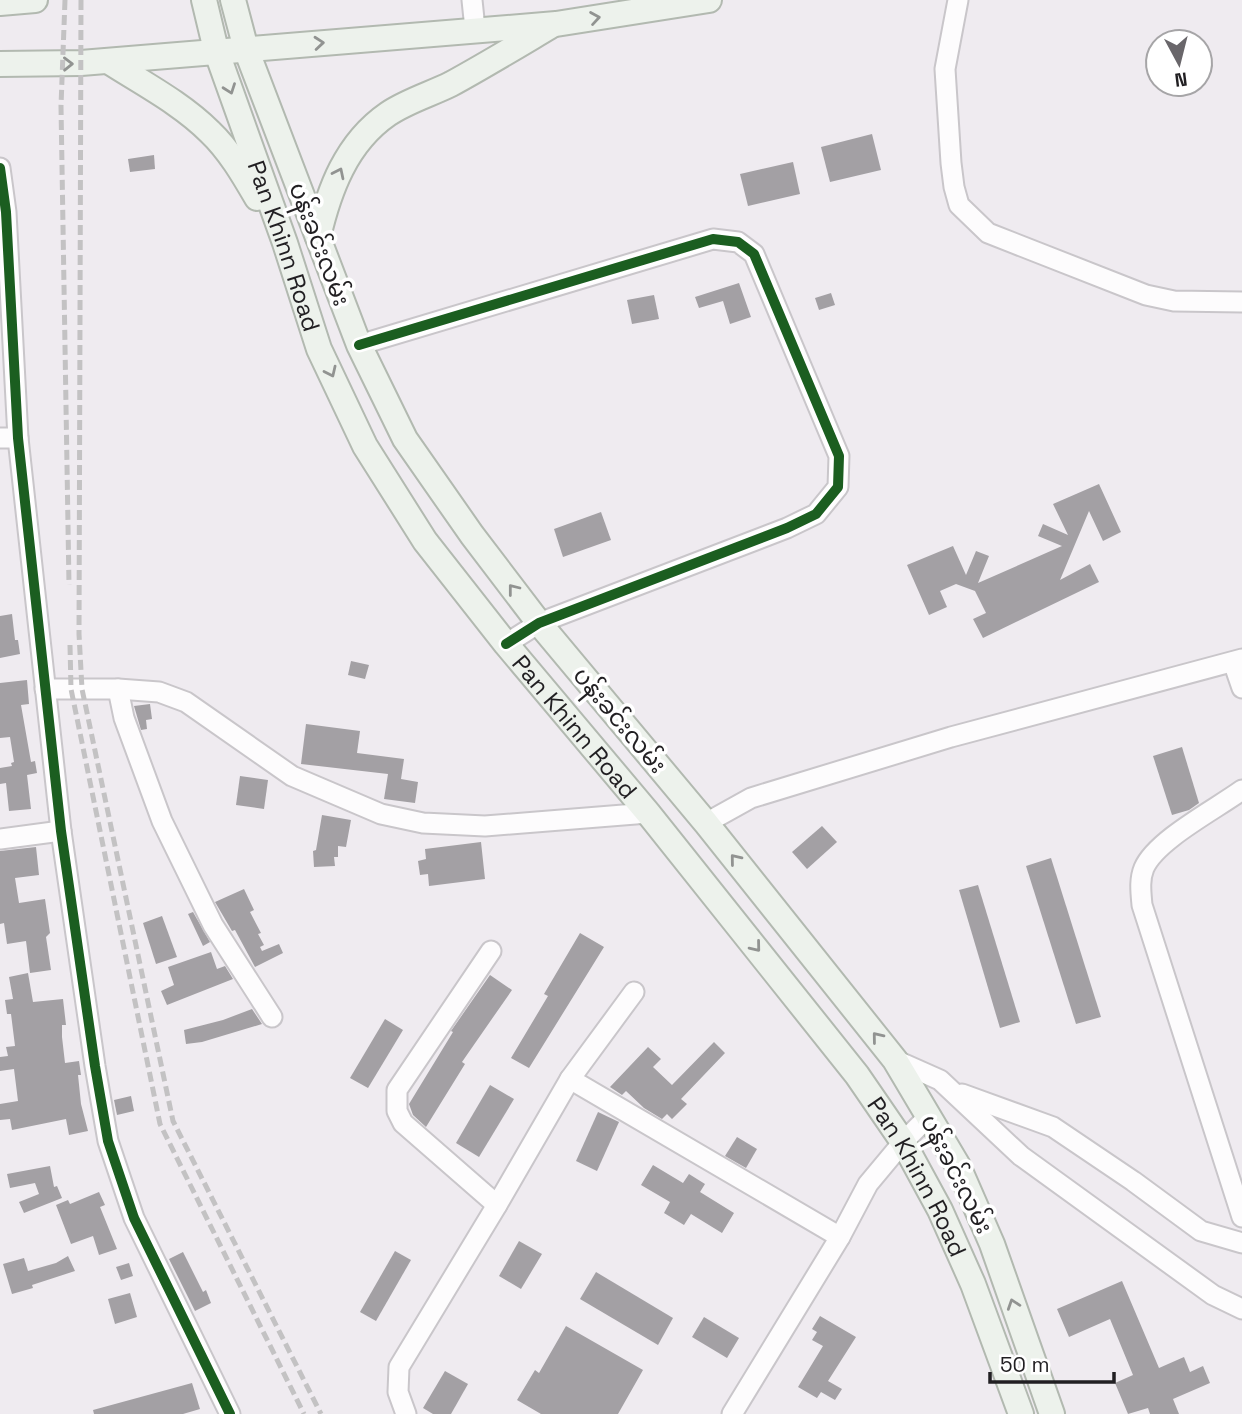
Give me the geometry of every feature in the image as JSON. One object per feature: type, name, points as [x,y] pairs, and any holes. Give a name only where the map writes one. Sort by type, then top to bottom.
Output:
[{"type":"main road","points":[[0,3],[35,0]]},
{"type":"main road","name":"Pan Khinn Road","points":[[204,0],[216,50],[320,349],[365,446],[425,541],[506,644],[648,813],[857,1075],[903,1142],[940,1210],[972,1284],[1021,1414]]},
{"type":"main road","name":"ပန်းခင်းလမ်း","points":[[233,0],[246,49],[359,345],[405,439],[472,535],[539,623],[706,823],[895,1060],[958,1166],[992,1244],[1052,1414]]},
{"type":"main road","points":[[0,64],[108,61],[556,24],[709,0]]},
{"type":"main road","points":[[318,237],[340,167],[366,135],[388,115],[450,85],[556,24]]},
{"type":"main road","points":[[108,61],[186,111],[211,132],[242,171],[285,243]]},
{"type":"street","points":[[472,0],[475,29]]},
{"type":"street","points":[[958,0],[945,69],[951,163],[959,205],[988,233],[1146,295],[1174,301],[1242,302]]},
{"type":"street","points":[[0,168],[6,212],[9,438],[94,1066],[108,1141],[134,1218],[230,1414]]},
{"type":"street","points":[[359,345],[713,240],[738,242],[754,254],[839,456],[838,487],[816,514],[787,528],[539,623],[506,644]]},
{"type":"street","points":[[706,823],[751,798],[951,737],[1238,660],[1242,688]]},
{"type":"street","points":[[45,689],[159,692],[186,702],[292,776],[381,814],[423,823],[485,826],[648,813]]},
{"type":"street","points":[[117,689],[124,718],[162,821],[213,925],[272,1017]]},
{"type":"street","points":[[1242,790],[1157,849],[1145,867],[1140,885],[1142,905],[1242,1217]]},
{"type":"street","points":[[0,839],[61,831]]},
{"type":"street","points":[[491,951],[397,1090],[397,1111],[403,1123],[497,1205]]},
{"type":"street","points":[[407,1414],[398,1392],[398,1367],[570,1079],[634,992]]},
{"type":"street","points":[[895,1060],[940,1080],[1021,1157],[1213,1295],[1242,1309]]},
{"type":"street","points":[[570,1079],[840,1237]]},
{"type":"street","points":[[954,1091],[1053,1127],[1133,1181],[1200,1231],[1242,1243]]},
{"type":"street","points":[[739,1411],[869,1184],[903,1142],[929,1116]]},
{"type":"building","points":[[872,134],[881,170],[830,182],[821,147]]},
{"type":"building","points":[[154,155],[155,169],[130,172],[128,159]]},
{"type":"building","points":[[793,162],[800,194],[748,206],[740,174]]},
{"type":"building","points":[[739,283],[751,317],[730,324],[723,301],[699,308],[695,297]]},
{"type":"building","points":[[831,293],[835,305],[819,310],[815,298]]},
{"type":"building","points":[[654,295],[659,319],[632,324],[627,300]]},
{"type":"building","points":[[1099,484],[1121,532],[1103,541],[1089,511],[1060,580],[1090,564],[1099,582],[983,638],[973,619],[986,613],[975,591],[956,584],[940,591],[947,607],[929,615],[907,565],[953,546],[966,575],[976,551],[989,556],[978,583],[1062,546],[1038,536],[1043,524],[1068,535],[1053,504]]},
{"type":"building","points":[[601,512],[611,540],[563,557],[554,529]]},
{"type":"building","points":[[12,614],[15,640],[18,640],[20,654],[0,658],[0,616]]},
{"type":"building","points":[[351,661],[369,665],[365,679],[348,675]]},
{"type":"building","points":[[27,680],[29,704],[21,705],[31,762],[35,761],[37,773],[27,775],[31,809],[9,811],[6,783],[0,784],[0,768],[12,766],[11,763],[14,762],[10,737],[0,738],[0,683]]},
{"type":"building","points":[[150,704],[152,719],[146,720],[147,729],[141,730],[134,706]]},
{"type":"building","points":[[306,724],[360,731],[357,753],[404,759],[401,779],[418,782],[415,803],[384,799],[388,774],[301,764]]},
{"type":"building","points":[[1182,747],[1199,803],[1189,810],[1172,815],[1153,756]]},
{"type":"building","points":[[240,776],[268,780],[264,809],[236,805]]},
{"type":"building","points":[[322,815],[351,820],[346,847],[338,846],[338,857],[334,857],[335,866],[314,867],[313,851],[316,850]]},
{"type":"building","points":[[822,826],[837,842],[807,869],[792,852]]},
{"type":"building","points":[[481,842],[485,879],[429,886],[428,874],[420,875],[418,861],[426,859],[425,849]]},
{"type":"building","points":[[36,847],[39,875],[15,878],[19,903],[45,899],[50,933],[46,937],[51,970],[30,973],[26,941],[7,944],[4,923],[0,924],[0,851]]},
{"type":"building","points":[[1051,858],[1101,1017],[1076,1024],[1026,866]]},
{"type":"building","points":[[978,885],[1020,1022],[1000,1028],[959,890]]},
{"type":"building","points":[[244,889],[254,910],[250,912],[261,933],[258,934],[264,945],[260,947],[262,951],[279,944],[283,953],[255,967],[235,930],[232,931],[215,902]]},
{"type":"building","points":[[193,912],[210,942],[203,946],[188,914]]},
{"type":"building","points":[[162,916],[177,957],[156,964],[143,923]]},
{"type":"building","points":[[580,933],[604,947],[529,1068],[511,1058],[548,996],[544,994]]},
{"type":"building","points":[[211,952],[217,969],[225,966],[233,979],[167,1005],[161,991],[174,985],[168,967]]},
{"type":"building","points":[[28,973],[33,1002],[63,999],[66,1025],[62,1025],[62,1037],[65,1063],[79,1061],[81,1104],[88,1131],[69,1135],[66,1119],[12,1130],[10,1119],[0,1120],[0,1104],[18,1101],[14,1069],[0,1071],[0,1057],[8,1056],[6,1047],[15,1046],[11,1014],[7,1014],[5,1000],[13,999],[9,977]]},
{"type":"building","points":[[490,975],[512,990],[462,1062],[465,1064],[426,1127],[413,1115],[409,1104],[453,1032],[451,1031]]},
{"type":"building","points":[[252,1009],[262,1024],[202,1042],[186,1044],[184,1030]]},
{"type":"building","points":[[385,1019],[403,1030],[368,1088],[350,1078]]},
{"type":"building","points":[[714,1042],[725,1053],[681,1099],[687,1104],[672,1119],[667,1114],[662,1119],[644,1108],[626,1091],[622,1095],[610,1087],[648,1047],[661,1059],[653,1067],[672,1085]]},
{"type":"building","points":[[490,1085],[514,1099],[479,1157],[456,1143]]},
{"type":"building","points":[[131,1096],[134,1111],[117,1115],[114,1100]]},
{"type":"building","points":[[598,1112],[619,1122],[597,1171],[576,1161]]},
{"type":"building","points":[[737,1137],[757,1149],[746,1168],[725,1156]]},
{"type":"building","points":[[653,1165],[683,1183],[689,1174],[705,1184],[700,1192],[734,1213],[722,1233],[691,1214],[684,1225],[664,1213],[670,1202],[641,1185]]},
{"type":"building","points":[[50,1166],[54,1187],[57,1186],[62,1198],[24,1213],[19,1202],[39,1194],[35,1183],[10,1188],[7,1174]]},
{"type":"building","points":[[99,1192],[105,1205],[100,1207],[117,1249],[99,1255],[93,1236],[71,1244],[56,1205],[68,1200],[70,1204]]},
{"type":"building","points":[[519,1241],[542,1254],[521,1289],[499,1276]]},
{"type":"building","points":[[395,1251],[411,1260],[376,1321],[360,1312]]},
{"type":"building","points":[[183,1252],[211,1303],[195,1311],[169,1259]]},
{"type":"building","points":[[68,1256],[75,1271],[12,1294],[3,1264],[24,1258],[28,1271],[56,1263]]},
{"type":"building","points":[[129,1263],[133,1276],[121,1280],[116,1267]]},
{"type":"building","points":[[596,1272],[673,1318],[658,1345],[580,1299]]},
{"type":"building","points":[[1122,1281],[1159,1368],[1184,1357],[1190,1372],[1203,1366],[1210,1383],[1173,1399],[1179,1414],[1150,1414],[1148,1408],[1128,1414],[1115,1383],[1133,1375],[1110,1319],[1069,1337],[1057,1309]]},
{"type":"building","points":[[130,1293],[137,1317],[115,1324],[108,1299]]},
{"type":"building","points":[[820,1316],[856,1337],[828,1381],[842,1389],[835,1400],[821,1392],[817,1398],[798,1387],[823,1346],[812,1340],[817,1332],[812,1329]]},
{"type":"building","points":[[704,1317],[739,1338],[727,1358],[692,1337]]},
{"type":"building","points":[[566,1326],[643,1370],[618,1414],[541,1414],[517,1400],[535,1370],[539,1373]]},
{"type":"building","points":[[445,1371],[468,1384],[451,1414],[433,1414],[423,1408]]},
{"type":"building","points":[[192,1383],[200,1409],[183,1414],[94,1414],[93,1410]]},
{"type":"railway","points":[[65,0],[61,106],[69,585]]},
{"type":"railway","points":[[81,0],[79,634],[82,689],[173,1121],[321,1414]]},
{"type":"railway","points":[[70,645],[71,689],[160,1124],[304,1414]]},
{"type":"cycle path","points":[[0,168],[6,212],[18,438],[61,831],[108,1141],[134,1218],[230,1414]]},
{"type":"cycle path","points":[[359,345],[713,239],[738,242],[754,254],[839,456],[838,487],[816,514],[787,528],[539,623],[506,644]]}]
